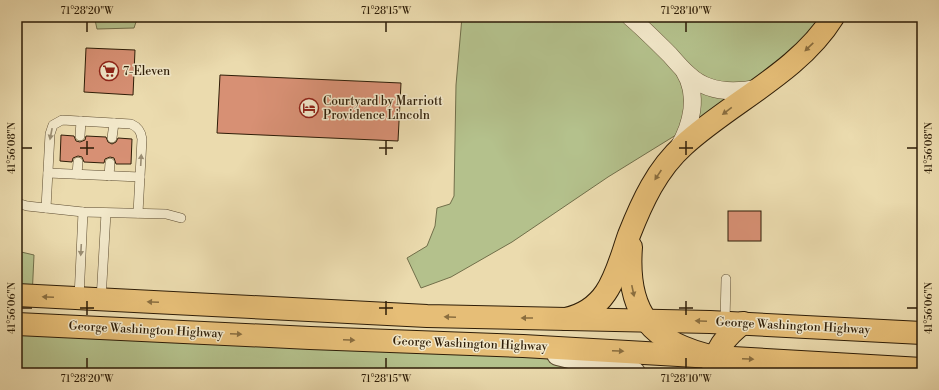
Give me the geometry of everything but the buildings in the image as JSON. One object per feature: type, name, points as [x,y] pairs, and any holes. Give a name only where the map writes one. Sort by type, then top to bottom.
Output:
[{"type":"main road","points":[[566,319],[575,317],[590,310],[604,296],[614,279],[633,224],[648,192],[674,155],[695,136],[810,46],[822,34],[833,17]]},
{"type":"main road","points":[[633,224],[630,250],[632,285],[636,303],[646,320],[657,331],[673,342],[693,351],[714,365],[718,350],[728,336],[734,323]]},
{"type":"main road","name":"George Washington Highway","points":[[17,295],[427,316],[734,323],[922,333]]},
{"type":"main road","points":[[77,327],[78,298]]},
{"type":"main road","points":[[99,328],[101,300]]},
{"type":"main road","name":"George Washington Highway","points":[[17,324],[524,346],[714,365],[922,369]]},
{"type":"street","points":[[630,17],[695,80],[711,88],[738,92],[758,88]]},
{"type":"street","points":[[674,155],[685,134],[692,114],[692,93],[687,77],[682,69]]},
{"type":"street","points":[[524,346],[634,373]]},
{"type":"lane","points":[[46,208],[50,134],[53,125],[62,120],[81,121],[131,124],[135,125],[139,129],[142,139],[138,213]]},
{"type":"lane","points":[[80,136],[81,121]]},
{"type":"lane","points":[[112,138],[114,123]]},
{"type":"lane","points":[[77,174],[78,162]]},
{"type":"lane","points":[[108,176],[110,163]]},
{"type":"lane","points":[[48,173],[140,177]]},
{"type":"lane","points":[[17,203],[27,206],[84,212],[166,214],[181,218]]},
{"type":"lane","points":[[78,298],[84,212]]},
{"type":"lane","points":[[101,300],[106,213]]},
{"type":"lane","points":[[726,279],[734,323]]},
{"type":"green space","points":[[101,17],[147,17],[136,22],[134,28],[97,29],[95,20]]},
{"type":"green space","points":[[462,17],[843,17],[676,135],[608,177],[512,242],[451,277],[421,288],[407,258],[427,246],[435,226],[437,208],[450,204],[454,196],[456,85]]},
{"type":"green space","points":[[17,251],[34,255],[32,298],[17,300]]},
{"type":"green space","points":[[17,330],[558,355],[625,373],[17,373]]},
{"type":"waterway","points":[[17,351],[19,373]]},
{"type":"place","name":"7-Eleven","points":[[109,71]]},
{"type":"place","name":"Courtyard by Marriott Providence Lincoln","points":[[309,108]]}]
